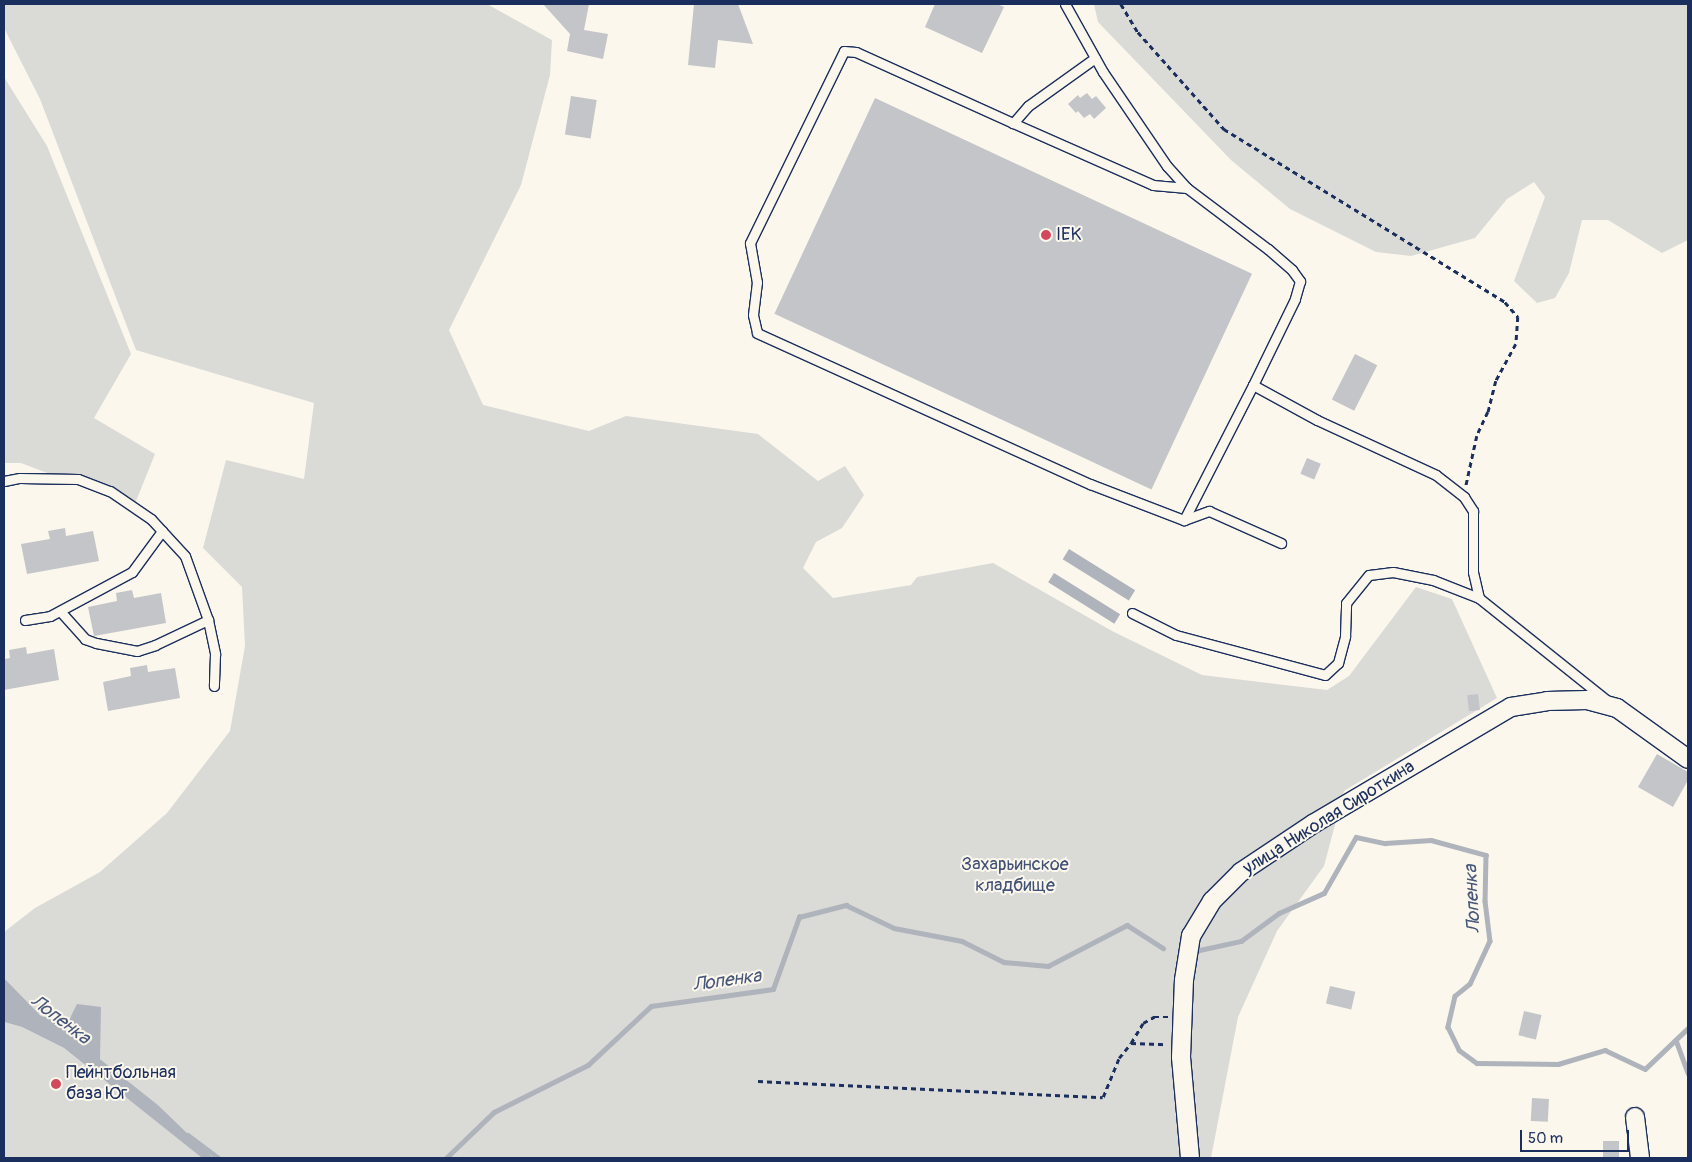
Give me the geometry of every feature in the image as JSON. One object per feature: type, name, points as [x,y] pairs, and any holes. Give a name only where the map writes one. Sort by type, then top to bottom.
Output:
[{"type":"street","name":"улица Николая Сироткина","points":[[1190,1158],[1182,1045],[1182,1017],[1184,980],[1191,936],[1212,901],[1241,872],[1313,824],[1511,708],[1547,701],[1586,700],[1616,708],[1688,759]]},
{"type":"street","points":[[1635,1117],[1640,1158]]},
{"type":"lane","points":[[1066,4],[1095,58],[1167,166],[1187,188],[1268,249],[1292,270],[1300,281],[1295,299],[1184,520]]},
{"type":"lane","points":[[1187,188],[1152,185],[856,52],[844,51],[750,243],[758,282],[753,315],[756,333],[1090,484],[1184,520],[1209,511],[1281,543]]},
{"type":"lane","points":[[1013,123],[1028,106],[1095,58]]},
{"type":"lane","points":[[1253,385],[1316,420],[1436,475],[1464,497],[1473,511],[1473,572],[1480,598]]},
{"type":"lane","points":[[4,481],[20,478],[78,479],[110,491],[151,519],[185,556],[208,620],[215,654],[214,686]]},
{"type":"lane","points":[[25,620],[50,616],[132,572],[162,531]]},
{"type":"lane","points":[[1132,613],[1176,635],[1325,675],[1338,663],[1345,636],[1346,603],[1369,575],[1393,572],[1433,580],[1480,598],[1616,708]]},
{"type":"lane","points":[[60,611],[85,639],[96,643],[137,650],[155,645],[208,620]]},
{"type":"path","points":[[1121,4],[1138,32],[1224,129],[1505,302],[1518,317],[1516,344],[1496,381],[1488,412],[1477,436],[1464,497]]},
{"type":"path","points":[[758,1081],[1103,1097],[1119,1058],[1131,1043],[1143,1022],[1154,1017],[1182,1017]]},
{"type":"path","points":[[1131,1043],[1182,1045]]},
{"type":"green space","name":"Захарьинское кладбище","points":[[4,4],[487,4],[552,40],[550,75],[521,185],[449,330],[483,405],[589,431],[626,416],[758,434],[818,481],[845,466],[864,495],[842,528],[816,542],[803,568],[833,598],[911,585],[917,577],[993,563],[1112,631],[1202,675],[1327,690],[1349,676],[1416,587],[1452,599],[1497,698],[1344,791],[1324,866],[1277,931],[1238,1017],[1211,1158],[213,1158],[158,1105],[100,1059],[69,1023],[41,1016],[4,978],[4,932],[35,908],[100,872],[167,813],[230,731],[245,646],[242,587],[203,548],[226,460],[304,479],[314,403],[136,350],[40,99],[4,28]]},
{"type":"green space","points":[[1094,4],[1688,4],[1688,240],[1662,253],[1608,220],[1582,220],[1569,273],[1555,298],[1537,303],[1514,281],[1545,197],[1534,182],[1507,199],[1475,238],[1411,256],[1376,252],[1290,209],[1231,160],[1098,22]]},
{"type":"green space","points":[[4,77],[47,146],[131,354],[94,418],[155,454],[134,506],[21,463],[4,463]]},
{"type":"green space","name":"Пейнтбольная база Юг","points":[[4,1022],[22,1027],[64,1048],[202,1158],[4,1158]]},
{"type":"shaded area","points":[[1069,549],[1135,590],[1129,601],[1063,559]]},
{"type":"shaded area","points":[[1054,573],[1120,614],[1114,624],[1048,582]]},
{"type":"shaded area","points":[[4,978],[41,1016],[68,1022],[77,1004],[101,1007],[100,1059],[158,1105],[213,1158],[202,1158],[64,1048],[22,1027],[4,1022]]},
{"type":"building","points":[[543,4],[589,4],[584,30],[608,34],[603,59],[567,51],[570,34]]},
{"type":"building","points":[[694,4],[738,4],[753,44],[718,40],[715,68],[688,65]]},
{"type":"building","points":[[935,4],[997,4],[1004,7],[982,53],[925,27]]},
{"type":"building","points":[[1087,93],[1092,99],[1096,96],[1106,108],[1094,119],[1090,114],[1084,118],[1078,111],[1076,113],[1068,104],[1078,95],[1080,98]]},
{"type":"building","points":[[571,96],[597,100],[591,139],[565,135]]},
{"type":"building","points":[[875,98],[1252,274],[1151,490],[774,314]]},
{"type":"building","points":[[1355,354],[1377,365],[1354,411],[1332,399]]},
{"type":"building","points":[[1307,458],[1321,464],[1314,480],[1300,474]]},
{"type":"building","points":[[65,528],[66,536],[93,531],[99,561],[27,574],[21,544],[50,539],[48,531]]},
{"type":"building","points":[[132,590],[134,598],[161,593],[166,623],[94,636],[88,607],[117,601],[116,593]]},
{"type":"building","points":[[26,647],[27,654],[54,649],[59,680],[4,690],[4,659],[10,658],[9,650]]},
{"type":"building","points":[[147,665],[148,672],[175,668],[180,698],[108,711],[103,682],[131,676],[130,668]]},
{"type":"building","points":[[1478,694],[1480,710],[1469,711],[1467,695]]},
{"type":"building","points":[[1657,754],[1688,772],[1688,780],[1673,807],[1638,787]]},
{"type":"building","points":[[1330,986],[1355,992],[1351,1009],[1326,1004]]},
{"type":"building","points":[[1524,1011],[1542,1015],[1536,1039],[1518,1035]]},
{"type":"building","points":[[1532,1098],[1549,1099],[1548,1122],[1531,1121]]},
{"type":"building","points":[[1603,1141],[1619,1141],[1619,1158],[1603,1158]]},
{"type":"waterway","name":"Лопенка","points":[[1195,951],[1241,941],[1279,913],[1324,893],[1356,837],[1385,843],[1431,840],[1486,855],[1485,901],[1490,941],[1470,984],[1455,996],[1448,1027],[1459,1050],[1477,1063],[1558,1064],[1605,1050],[1645,1069],[1688,1028]]},
{"type":"waterway","name":"Лопенка","points":[[446,1158],[494,1112],[588,1065],[651,1006],[773,989],[799,917],[846,905],[894,928],[962,941],[1004,962],[1048,966],[1127,925],[1163,948]]},
{"type":"waterway","name":"Лопенка","points":[[1676,1040],[1688,1073]]},
{"type":"waterway","name":"Лопенка","points":[[188,1135],[219,1158]]},
{"type":"place","name":"IEK","points":[[1046,235]]},
{"type":"place","name":"Пейнтбольная база Юг","points":[[56,1084]]}]
